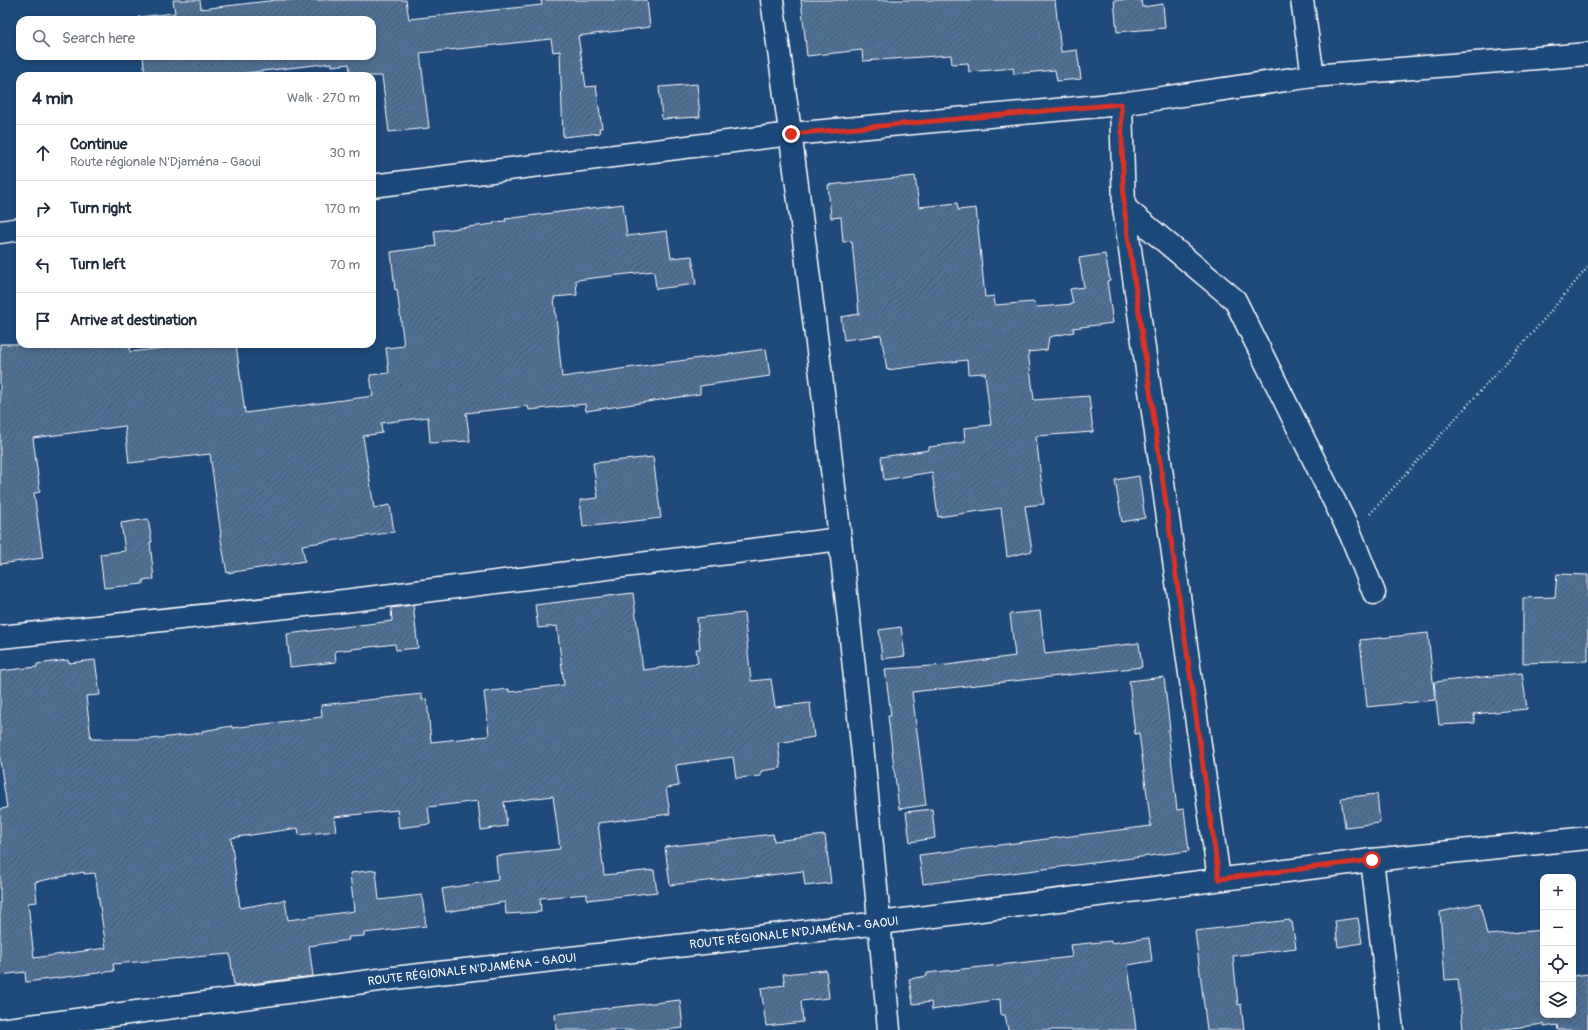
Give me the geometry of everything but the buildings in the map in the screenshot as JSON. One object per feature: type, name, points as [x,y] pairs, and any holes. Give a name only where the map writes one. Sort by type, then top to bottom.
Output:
[{"type":"street","points":[[772,0],[791,134],[840,539],[880,923],[889,1030]]},
{"type":"street","points":[[1302,0],[1313,76]]},
{"type":"street","points":[[376,186],[791,134],[1121,104],[1313,76],[1588,54]]},
{"type":"street","points":[[1121,104],[1124,207],[1219,879]]},
{"type":"street","points":[[1124,207],[1235,300],[1351,535],[1374,593]]},
{"type":"street","points":[[0,232],[16,230]]},
{"type":"street","points":[[0,637],[344,601],[840,539]]},
{"type":"street","name":"ROUTE RÉGIONALE N'DJAMÉNA - GAOUI","points":[[0,1030],[394,978],[880,923],[1372,860],[1588,838]]},
{"type":"street","points":[[1372,860],[1392,1030]]},
{"type":"path","points":[[1351,535],[1534,331],[1588,267]]},
{"type":"route","points":[[791,134],[1121,104],[1124,207],[1219,879],[1372,860]]}]
